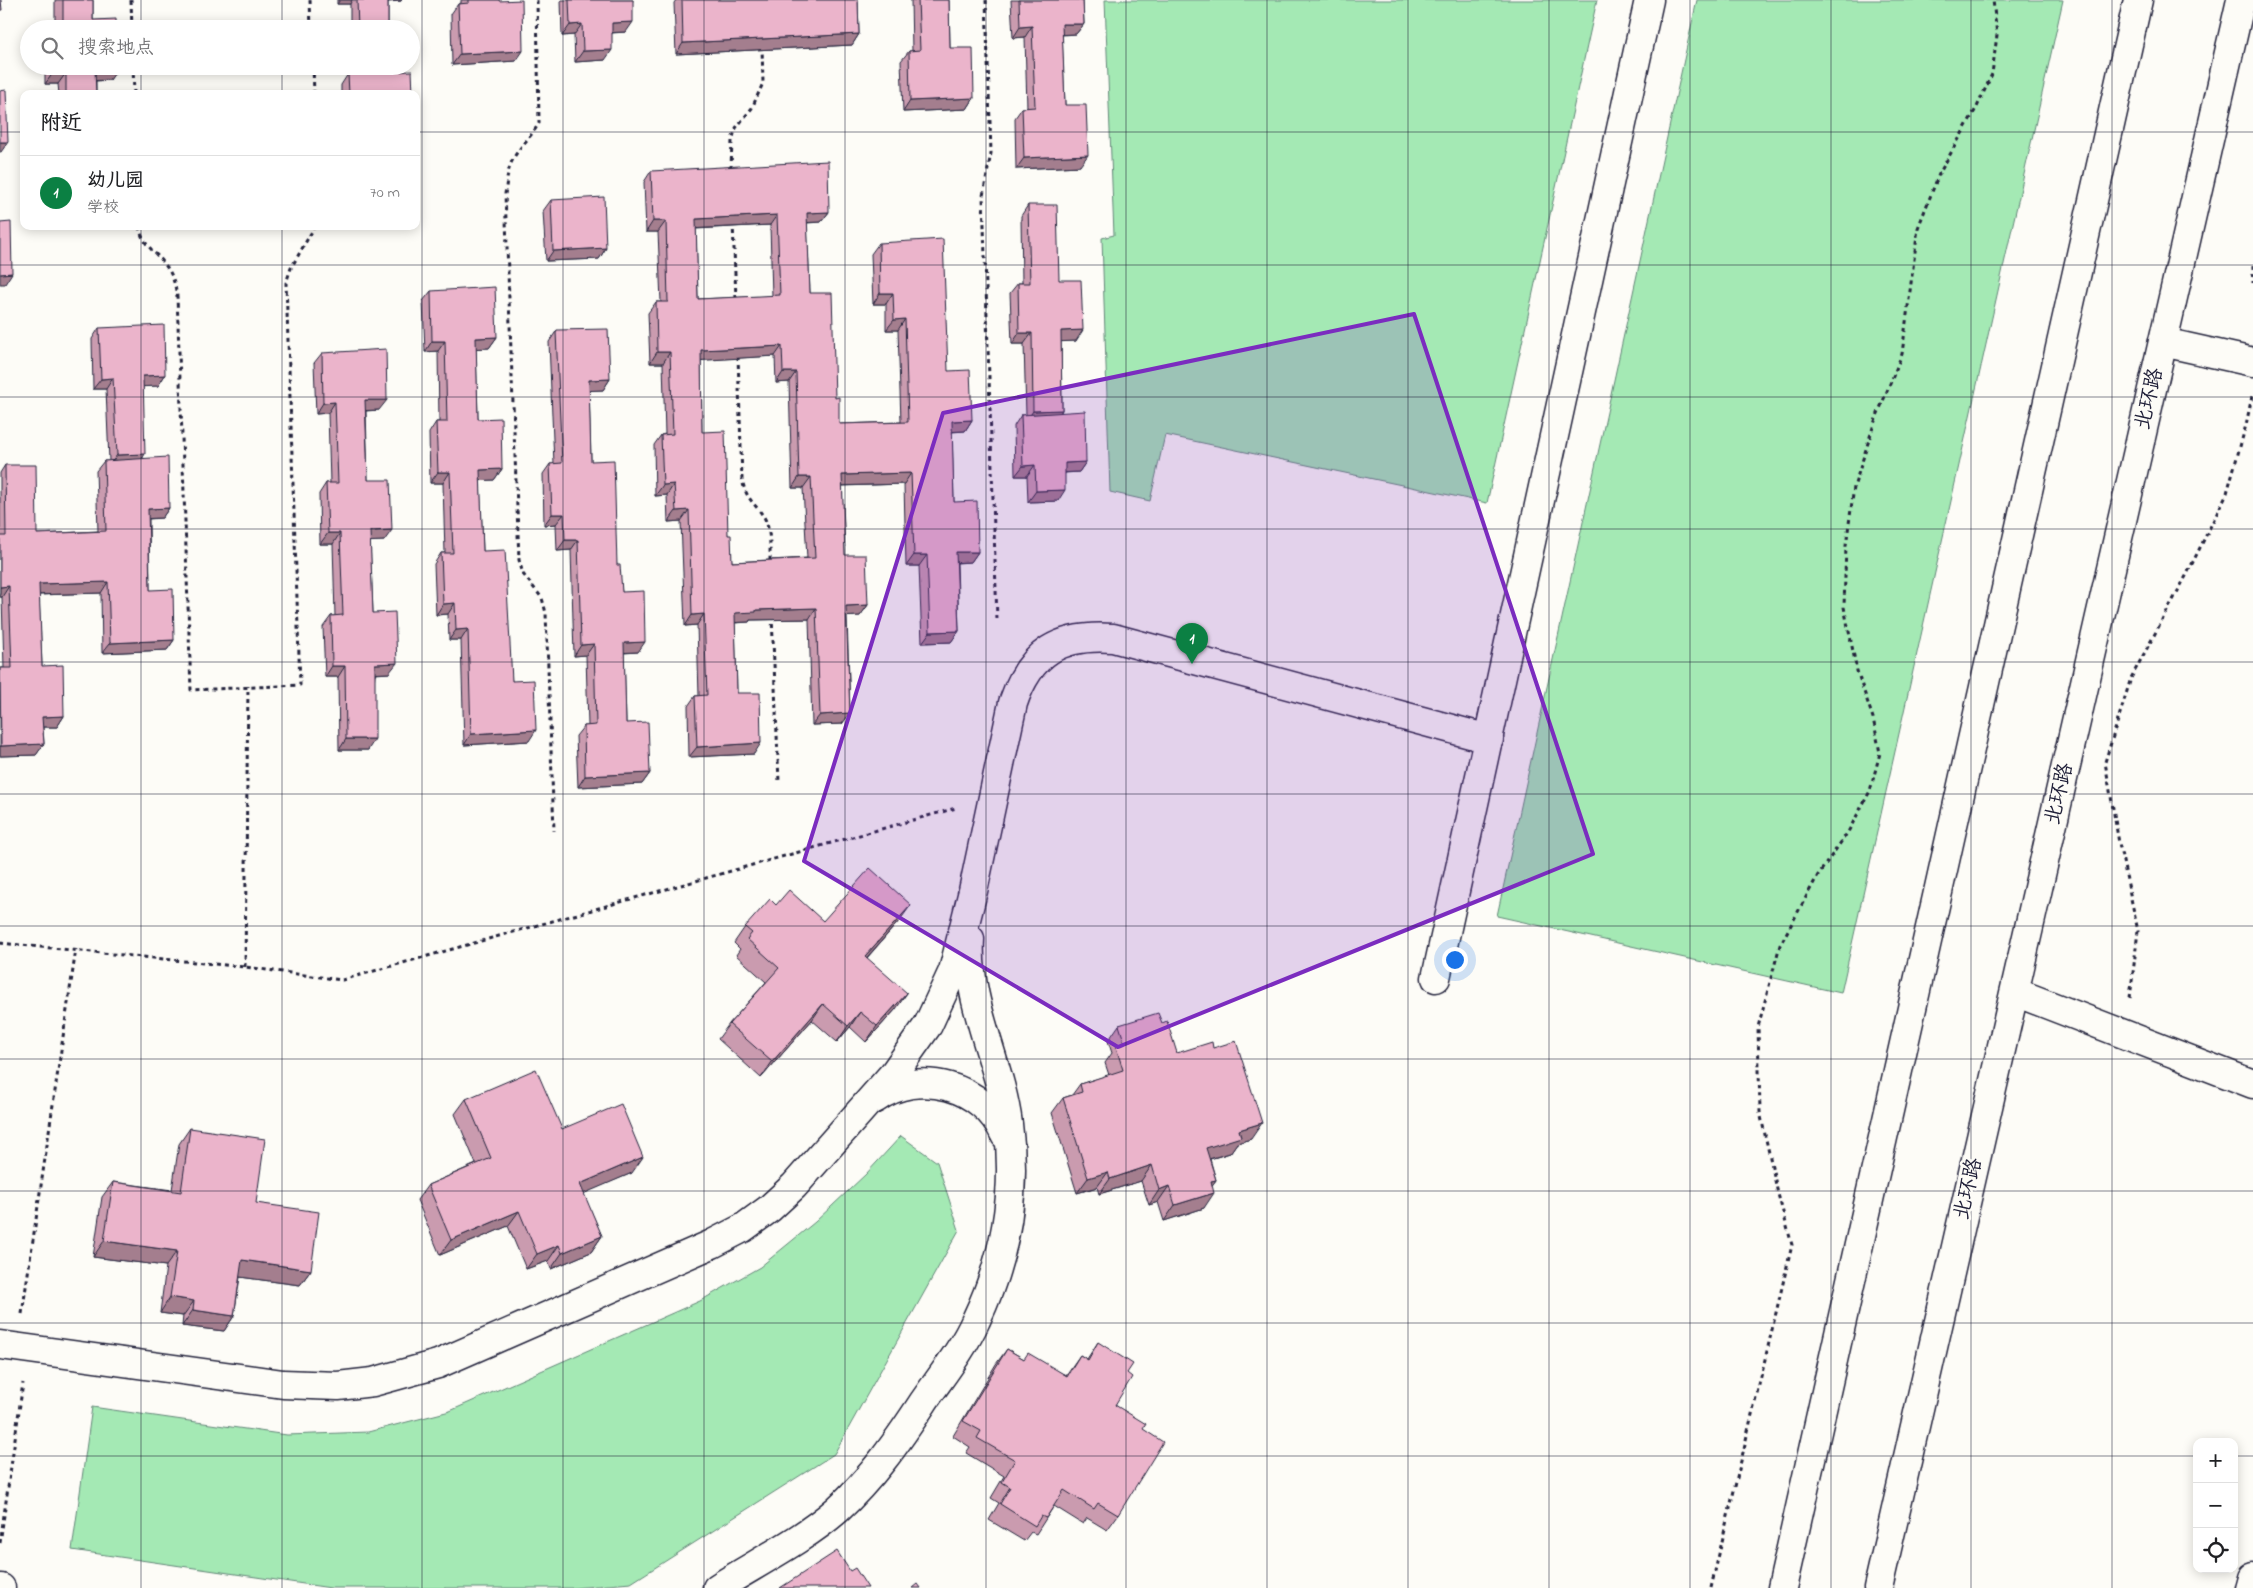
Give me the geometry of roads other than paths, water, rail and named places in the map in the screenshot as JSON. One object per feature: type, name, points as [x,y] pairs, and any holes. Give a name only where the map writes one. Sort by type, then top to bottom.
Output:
[{"type":"main road","points":[[1436,978],[1649,0]]},
{"type":"main road","points":[[1782,1588],[2138,0]]},
{"type":"main road","name":"北环路","points":[[1878,1588],[2241,0]]},
{"type":"main road","points":[[2163,342],[2253,362]]},
{"type":"main road","points":[[15,1347],[309,1386],[338,1386],[373,1382],[429,1367],[712,1244],[743,1228],[769,1209],[794,1186],[867,1106],[894,1073],[928,1025],[952,971],[973,890],[1018,688],[1038,658],[1054,646],[1088,636],[1113,638],[1489,739]]},
{"type":"main road","points":[[717,1588],[824,1520],[855,1492],[893,1448],[961,1346],[976,1321],[987,1295],[1005,1237],[1010,1196],[1011,1163],[1008,1123],[1002,1096],[981,1027],[970,975],[969,948],[973,890]]},
{"type":"main road","points":[[2015,992],[2253,1084]]},
{"type":"main road","points":[[867,1106],[880,1096],[902,1086],[933,1083],[958,1090],[984,1105],[997,1120],[1004,1134],[1011,1163]]},
{"type":"main road","points":[[2250,1588],[2253,1577]]},
{"type":"place","name":"幼儿园","points":[[1192,664]]}]
